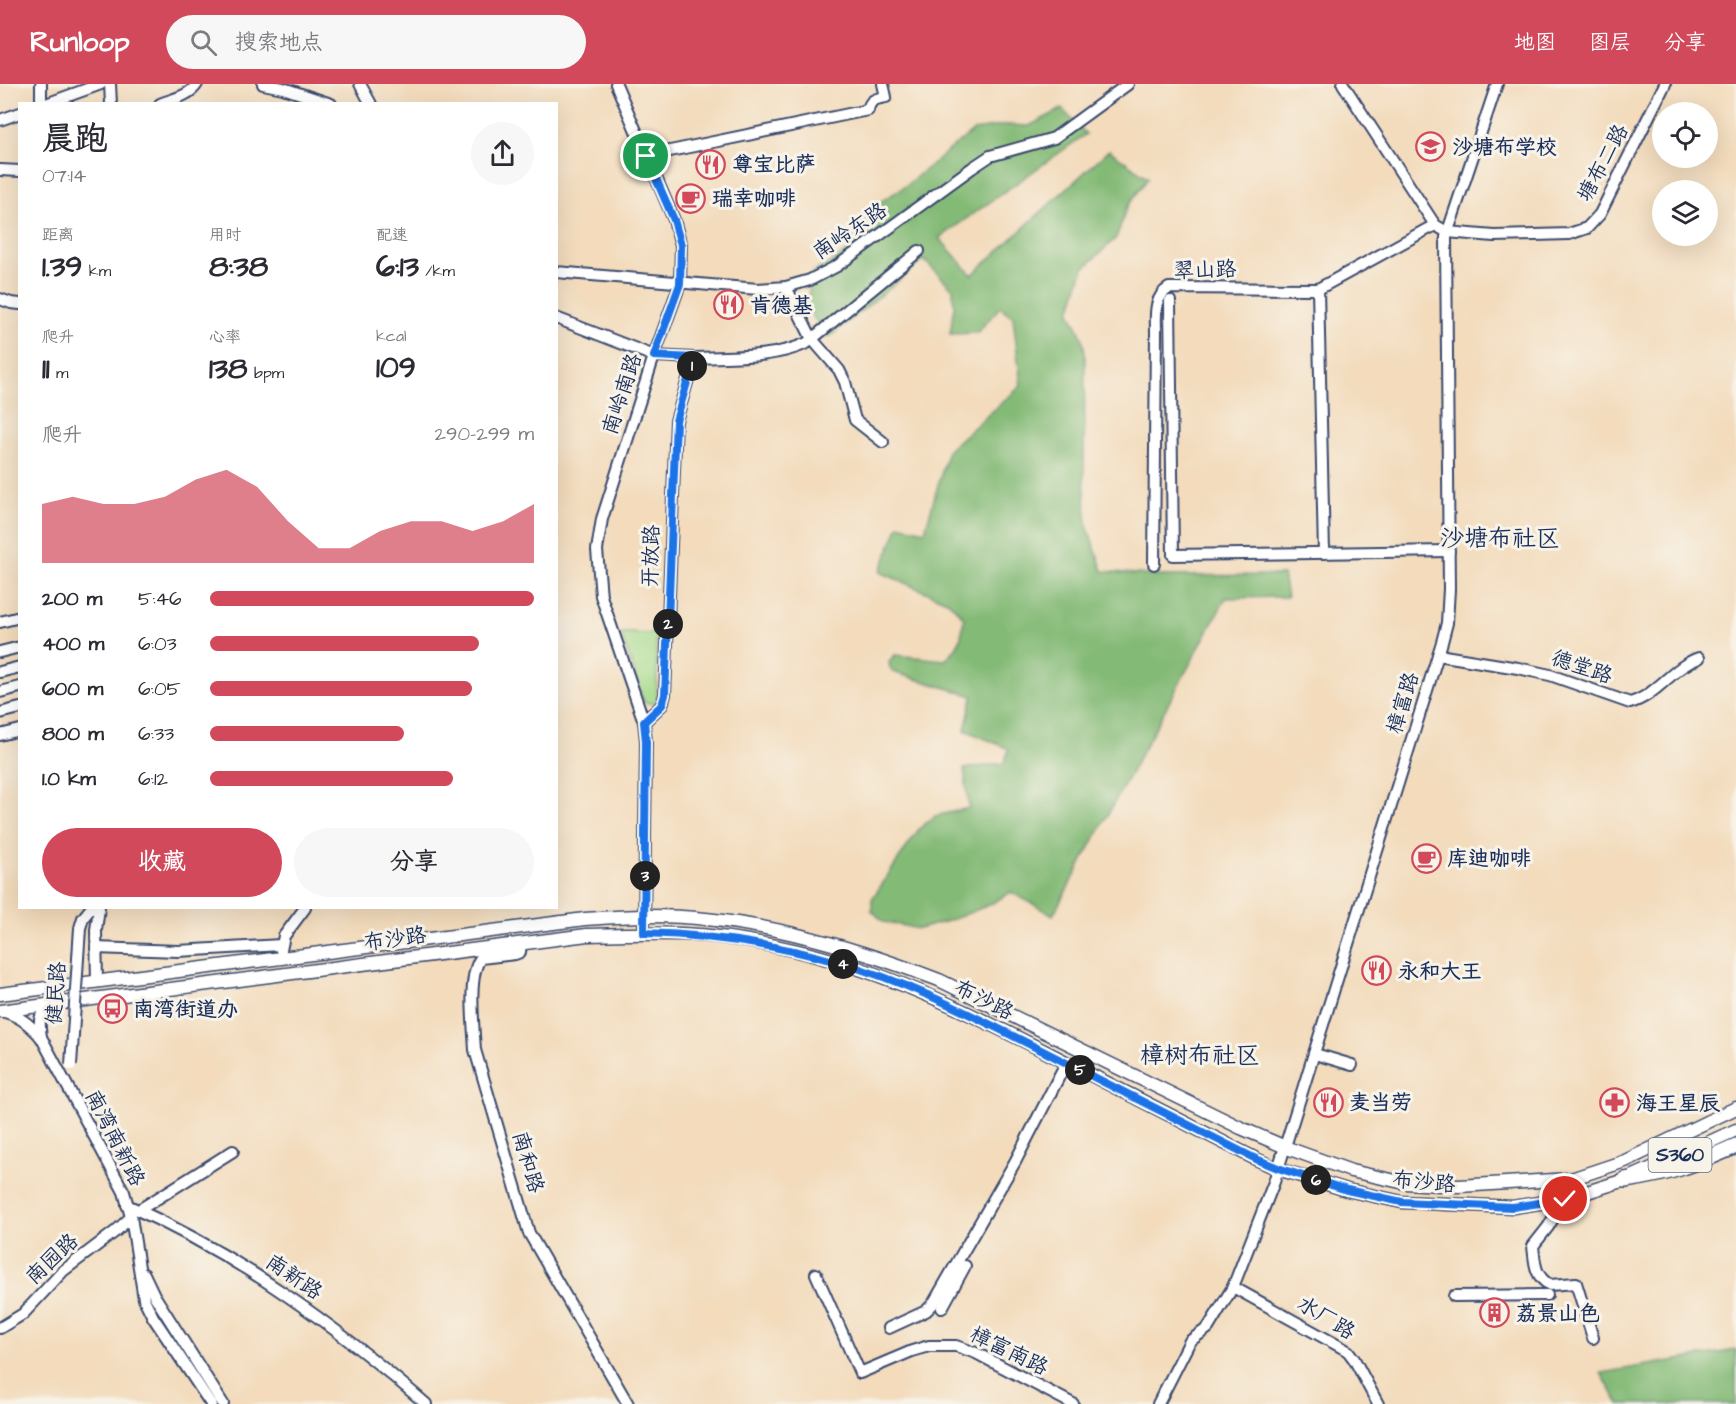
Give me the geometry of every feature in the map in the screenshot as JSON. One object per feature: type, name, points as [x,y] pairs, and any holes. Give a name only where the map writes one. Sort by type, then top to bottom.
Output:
[{"type":"highway","points":[[1624,1180],[1678,1170],[1736,1146]]},
{"type":"main road","name":"布沙路","points":[[0,994],[585,919],[645,916],[687,917],[788,932],[889,961],[939,980],[1241,1128],[1285,1147],[1351,1171],[1405,1183],[1459,1186],[1571,1179],[1625,1161],[1736,1107]]},
{"type":"main road","name":"布沙路","points":[[0,1011],[587,935],[684,934],[732,939],[784,949],[882,976],[929,995],[1256,1159],[1347,1190],[1402,1202],[1513,1207],[1565,1199],[1624,1180],[1736,1130]]},
{"type":"main road","points":[[1347,1190],[1351,1171]]},
{"type":"street","points":[[41,84],[41,102]]},
{"type":"street","points":[[52,102],[101,84]]},
{"type":"street","points":[[110,84],[111,102]]},
{"type":"street","points":[[171,101],[194,89],[197,84]]},
{"type":"street","points":[[263,84],[284,88],[326,102]]},
{"type":"street","points":[[360,84],[366,100]]},
{"type":"street","name":"南岭南路","points":[[615,84],[677,228],[681,245],[680,284],[654,356],[602,519],[597,550],[600,596],[644,722]]},
{"type":"street","points":[[646,156],[868,110],[873,100],[886,97],[884,84]]},
{"type":"street","name":"南岭东路","points":[[558,272],[758,290],[786,287],[810,280],[837,266],[990,156],[1054,138],[1128,84]]},
{"type":"street","points":[[1343,84],[1435,225],[1447,232]]},
{"type":"street","name":"樟富路","points":[[1278,1168],[1438,655],[1448,607],[1445,249],[1447,232],[1497,84]]},
{"type":"street","name":"塘布二路","points":[[1447,232],[1494,236],[1542,236],[1569,234],[1587,228],[1600,214],[1665,84]]},
{"type":"street","points":[[0,120],[18,114]]},
{"type":"street","points":[[0,170],[18,171]]},
{"type":"street","name":"翠山路","points":[[1154,564],[1156,333],[1157,305],[1161,293],[1168,288],[1318,289],[1435,225]]},
{"type":"street","points":[[558,319],[654,356],[694,358],[792,350],[812,339],[919,251]]},
{"type":"street","points":[[786,287],[812,339],[839,370],[845,382],[855,420],[883,442]]},
{"type":"street","points":[[1318,289],[1324,553]]},
{"type":"street","points":[[0,299],[18,304]]},
{"type":"street","points":[[1170,301],[1173,555],[1449,551]]},
{"type":"street","name":"开放路","points":[[644,722],[662,705],[665,695],[676,421],[694,358]]},
{"type":"street","points":[[0,622],[18,618]]},
{"type":"street","points":[[0,652],[18,648]]},
{"type":"street","name":"德堂路","points":[[1438,655],[1550,675],[1630,703],[1648,696],[1683,667],[1699,658]]},
{"type":"street","points":[[0,672],[18,668]]},
{"type":"street","points":[[0,692],[18,688]]},
{"type":"street","points":[[0,713],[18,708]]},
{"type":"street","points":[[644,722],[646,741],[644,933]]},
{"type":"street","points":[[0,735],[18,730]]},
{"type":"street","name":"健民路","points":[[65,1083],[71,1065],[80,928],[90,909]]},
{"type":"street","points":[[97,982],[96,930],[99,909]]},
{"type":"street","points":[[281,958],[284,936],[304,909]]},
{"type":"street","name":"南和路","points":[[521,943],[520,952],[481,957],[476,963],[473,1021],[475,1050],[529,1233],[628,1404]]},
{"type":"street","points":[[96,948],[178,951],[281,945]]},
{"type":"street","points":[[41,1037],[40,1017],[43,1009],[49,1005]]},
{"type":"street","name":"南湾南新路","points":[[0,1011],[12,1013],[22,1019],[41,1037],[124,1192],[127,1205],[135,1214],[144,1299],[153,1317],[211,1404]]},
{"type":"street","points":[[1315,1054],[1352,1065]]},
{"type":"street","points":[[942,1308],[1069,1064]]},
{"type":"street","points":[[889,1328],[926,1311],[933,1304],[1069,1064]]},
{"type":"street","name":"南园路","points":[[0,1328],[23,1314],[63,1271],[135,1214],[233,1151]]},
{"type":"street","points":[[1158,1404],[1191,1341],[1208,1328],[1233,1287],[1278,1168]]},
{"type":"street","points":[[1565,1199],[1533,1246],[1535,1268],[1539,1276],[1550,1285],[1576,1283],[1593,1338]]},
{"type":"street","name":"南新路","points":[[135,1214],[163,1221],[255,1274],[311,1310],[426,1404]]},
{"type":"street","name":"南湾南新路","points":[[139,1263],[154,1295],[223,1404]]},
{"type":"street","name":"樟富南路","points":[[816,1274],[860,1373],[912,1351],[930,1346],[956,1346],[976,1353],[1073,1404]]},
{"type":"street","name":"水厂路","points":[[1233,1287],[1348,1351],[1378,1404]]},
{"type":"street","points":[[1454,1296],[1547,1295]]},
{"type":"green space","points":[[1062,109],[1086,134],[939,238],[972,275],[1109,150],[1148,178],[1127,207],[1116,238],[1083,269],[1070,312],[1082,337],[1085,352],[1084,478],[1087,526],[1103,571],[1158,576],[1283,575],[1287,597],[1226,598],[1053,915],[1011,892],[989,905],[951,920],[919,929],[884,922],[872,911],[872,899],[919,829],[935,816],[969,808],[964,769],[1004,763],[1009,749],[965,730],[973,696],[893,672],[890,668],[889,661],[895,655],[945,660],[959,642],[964,618],[949,602],[880,572],[899,525],[925,531],[948,450],[1021,386],[1013,317],[1000,307],[977,333],[950,334],[954,308],[953,289],[924,260],[828,338],[806,307],[812,273],[852,249],[858,224],[877,204],[904,187],[974,130],[1007,125],[1029,126]]},
{"type":"green space","points":[[621,633],[656,634],[657,700],[654,703],[646,703],[643,700]]},
{"type":"green space","points":[[1736,1350],[1736,1404],[1619,1404],[1601,1373]]},
{"type":"place","name":"沙塘布学校","points":[[1431,147]]},
{"type":"place","name":"尊宝比萨","points":[[711,164]]},
{"type":"place","name":"瑞幸咖啡","points":[[691,198]]},
{"type":"place","name":"肯德基","points":[[729,305]]},
{"type":"place","name":"库迪咖啡","points":[[1426,858]]},
{"type":"place","name":"永和大王","points":[[1377,971]]},
{"type":"place","name":"南湾街道办","points":[[112,1009]]},
{"type":"place","name":"麦当劳","points":[[1328,1102]]},
{"type":"place","name":"海王星辰","points":[[1615,1103]]},
{"type":"place","name":"荔景山色","points":[[1495,1313]]},
{"type":"district","name":"沙塘布社区","points":[[1500,539]]},
{"type":"district","name":"樟树布社区","points":[[1200,1056]]},
{"type":"route","points":[[646,156],[674,220],[681,245],[680,284],[654,356],[694,358],[676,421],[665,695],[662,705],[644,722],[646,741],[644,933],[732,939],[837,962],[882,976],[999,1028],[1256,1159],[1347,1190],[1402,1202],[1461,1205],[1513,1207],[1565,1199]]}]
